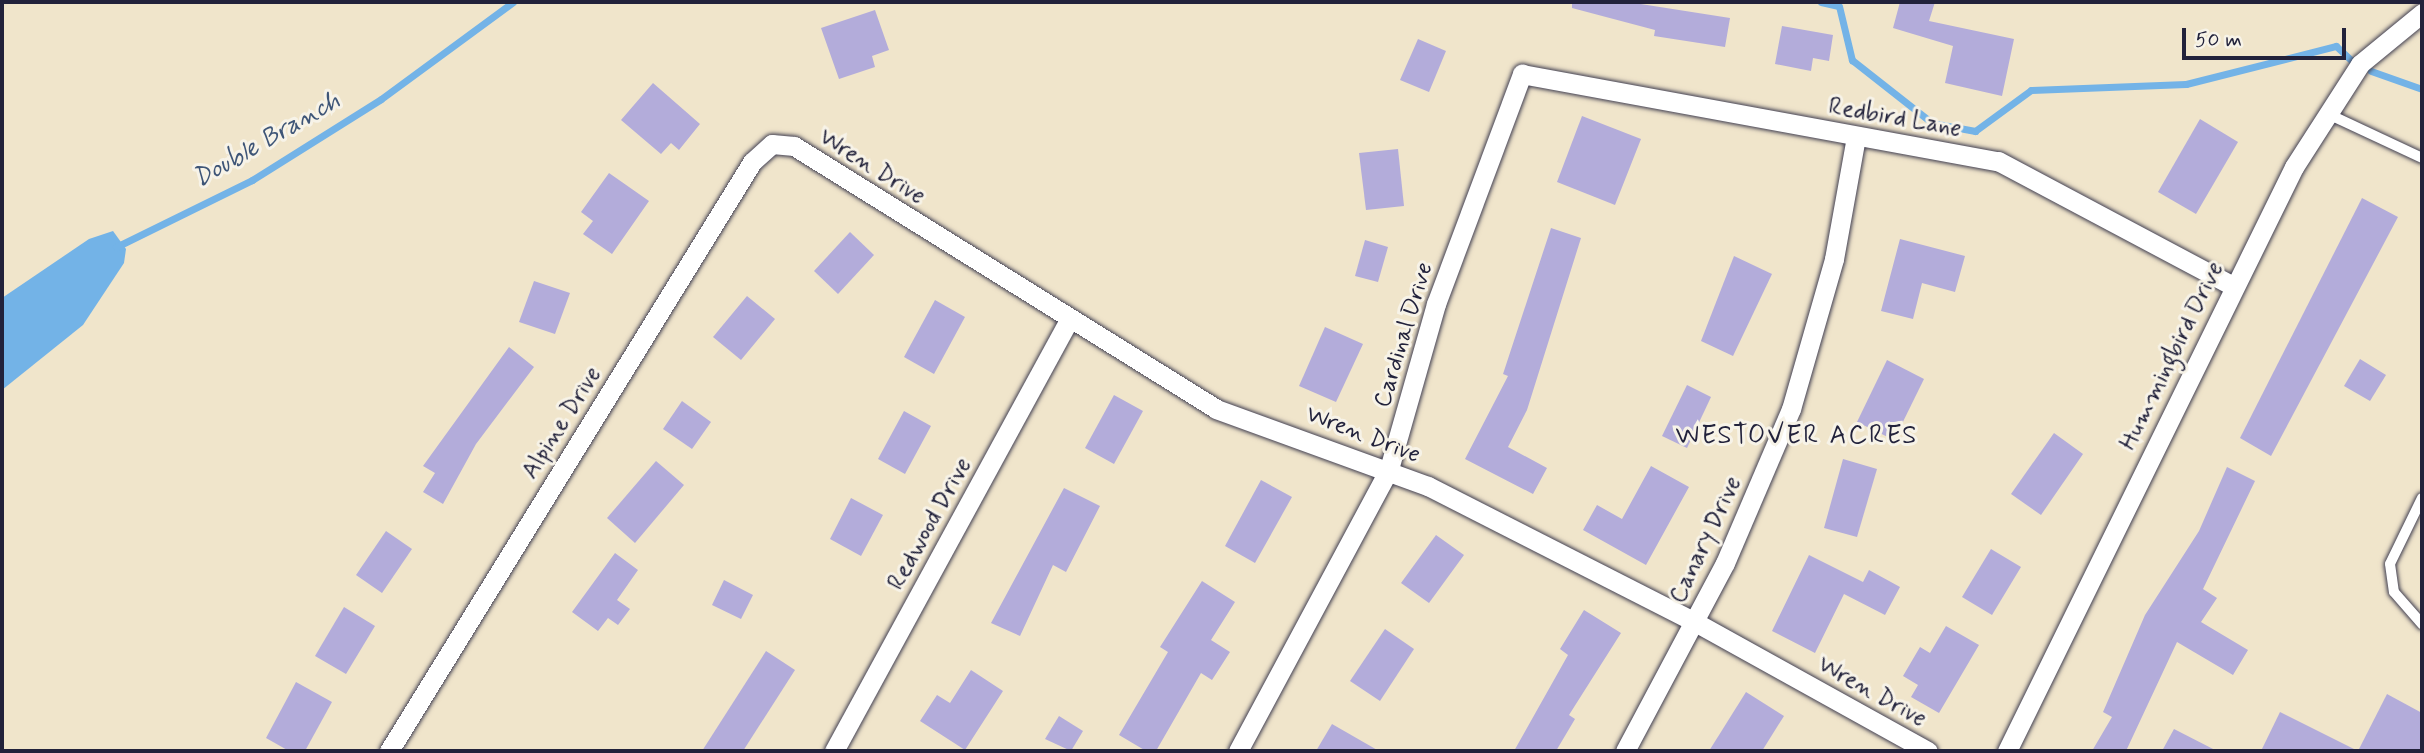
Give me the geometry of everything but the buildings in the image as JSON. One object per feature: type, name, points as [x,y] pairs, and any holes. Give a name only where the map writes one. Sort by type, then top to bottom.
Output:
[{"type":"street","name":"Hummingbird Drive","points":[[2007,751],[2233,286],[2326,112],[2360,64],[2422,13]]},
{"type":"street","name":"Redbird Lane","points":[[1522,74],[1998,161],[2233,286]]},
{"type":"street","name":"Cardinal Drive","points":[[1238,751],[1389,469],[1436,304],[1522,74]]},
{"type":"street","name":"Canary Drive","points":[[1625,751],[1695,622],[1791,410],[1834,259],[1856,137]]},
{"type":"street","name":"Alpine Drive","points":[[389,751],[752,162],[772,144],[794,146]]},
{"type":"street","name":"Wren Drive","points":[[794,146],[1216,410],[1389,469],[1695,622],[1928,751]]},
{"type":"street","name":"Redwood Drive","points":[[834,751],[1069,320]]},
{"type":"lane","points":[[2326,112],[2422,158]]},
{"type":"lane","points":[[2422,498],[2390,564],[2394,592],[2422,624]]},
{"type":"water","points":[[113,231],[126,249],[124,263],[83,325],[2,390],[2,298],[89,239]]},
{"type":"waterway","name":"Double Branch","points":[[116,247],[252,180],[381,99],[513,2]]},
{"type":"waterway","points":[[1821,2],[1839,6],[1852,60],[1932,123],[1975,131],[2031,90],[2186,84],[2336,46],[2353,62]]},
{"type":"waterway","points":[[2371,71],[2422,89]]},
{"type":"district","name":"WESTOVER ACRES","points":[[1797,437]]}]
